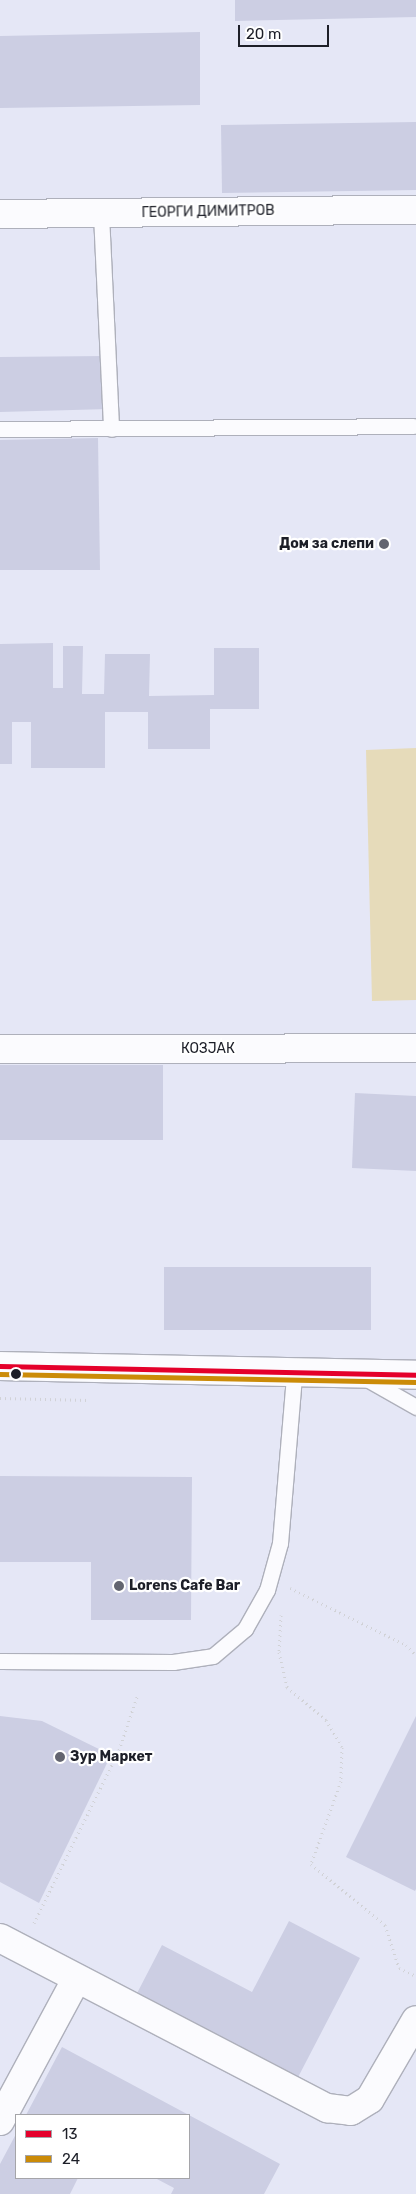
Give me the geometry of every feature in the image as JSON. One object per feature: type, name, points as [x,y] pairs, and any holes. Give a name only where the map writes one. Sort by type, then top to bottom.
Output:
[{"type":"street","name":"ГЕОРГИ ДИМИТРОВ","points":[[0,214],[416,210]]},
{"type":"street","name":"КОЗЈАК","points":[[0,1049],[416,1048]]},
{"type":"street","points":[[0,1366],[294,1375],[416,1375]]},
{"type":"street","points":[[10,1944],[76,1980],[327,2108],[351,2111],[370,2099],[416,2020]]},
{"type":"street","points":[[0,2121],[76,1980]]},
{"type":"lane","points":[[101,214],[111,429]]},
{"type":"lane","points":[[0,428],[111,429],[413,426]]},
{"type":"lane","points":[[0,1661],[173,1662],[213,1656],[245,1629],[268,1590],[280,1544],[294,1375]]},
{"type":"lane","points":[[361,1376],[416,1408]]},
{"type":"path","points":[[285,1596],[289,1578]]},
{"type":"path","points":[[287,1587],[406,1645],[416,1655]]},
{"type":"path","points":[[283,1604],[279,1652],[287,1687],[326,1720],[342,1747],[340,1781],[311,1864],[385,1925],[400,1968],[416,1976]]},
{"type":"path","points":[[10,1944],[119,1750],[138,1694]]},
{"type":"shaded area","points":[[416,748],[416,1000],[372,1001],[366,750]]},
{"type":"building","points":[[235,0],[416,0],[416,17],[235,21]]},
{"type":"building","points":[[200,32],[200,105],[0,108],[0,36]]},
{"type":"building","points":[[416,122],[416,190],[222,193],[221,125]]},
{"type":"building","points":[[106,356],[109,409],[0,412],[0,357]]},
{"type":"building","points":[[98,438],[100,570],[0,570],[0,440]]},
{"type":"building","points":[[53,643],[53,688],[63,688],[63,646],[83,646],[82,694],[104,694],[105,654],[150,654],[149,696],[214,695],[214,648],[259,648],[259,709],[210,709],[210,749],[148,749],[148,712],[105,712],[105,768],[31,768],[31,722],[12,722],[12,764],[0,764],[0,644]]},
{"type":"building","points":[[0,1065],[163,1065],[163,1140],[0,1140]]},
{"type":"building","points":[[355,1093],[416,1096],[416,1171],[352,1168]]},
{"type":"building","points":[[164,1267],[371,1267],[371,1330],[164,1330]]},
{"type":"building","points":[[0,1476],[192,1477],[191,1620],[91,1620],[91,1562],[0,1562]]},
{"type":"building","points":[[0,1716],[42,1721],[111,1755],[39,1903],[0,1882]]},
{"type":"building","points":[[416,1716],[416,1889],[415,1891],[346,1857]]},
{"type":"building","points":[[289,1921],[360,1958],[294,2085],[133,2001],[162,1945],[252,1992]]},
{"type":"building","points":[[62,2047],[187,2114],[27,2114]]},
{"type":"building","points":[[190,2116],[280,2164],[264,2194],[171,2194],[174,2188],[157,2179],[190,2179]]},
{"type":"building","points":[[15,2136],[15,2179],[78,2179],[70,2194],[0,2194],[0,2164]]},
{"type":"transit line","name":"13","points":[[0,1366],[416,1375]]},
{"type":"transit line","name":"24","points":[[0,1374],[416,1382]]},
{"type":"place","name":"Дом за слепи","points":[[384,544]]},
{"type":"place","name":"Lorens Cafe Bar","points":[[119,1586]]},
{"type":"place","name":"Зур Маркет","points":[[60,1757]]}]
